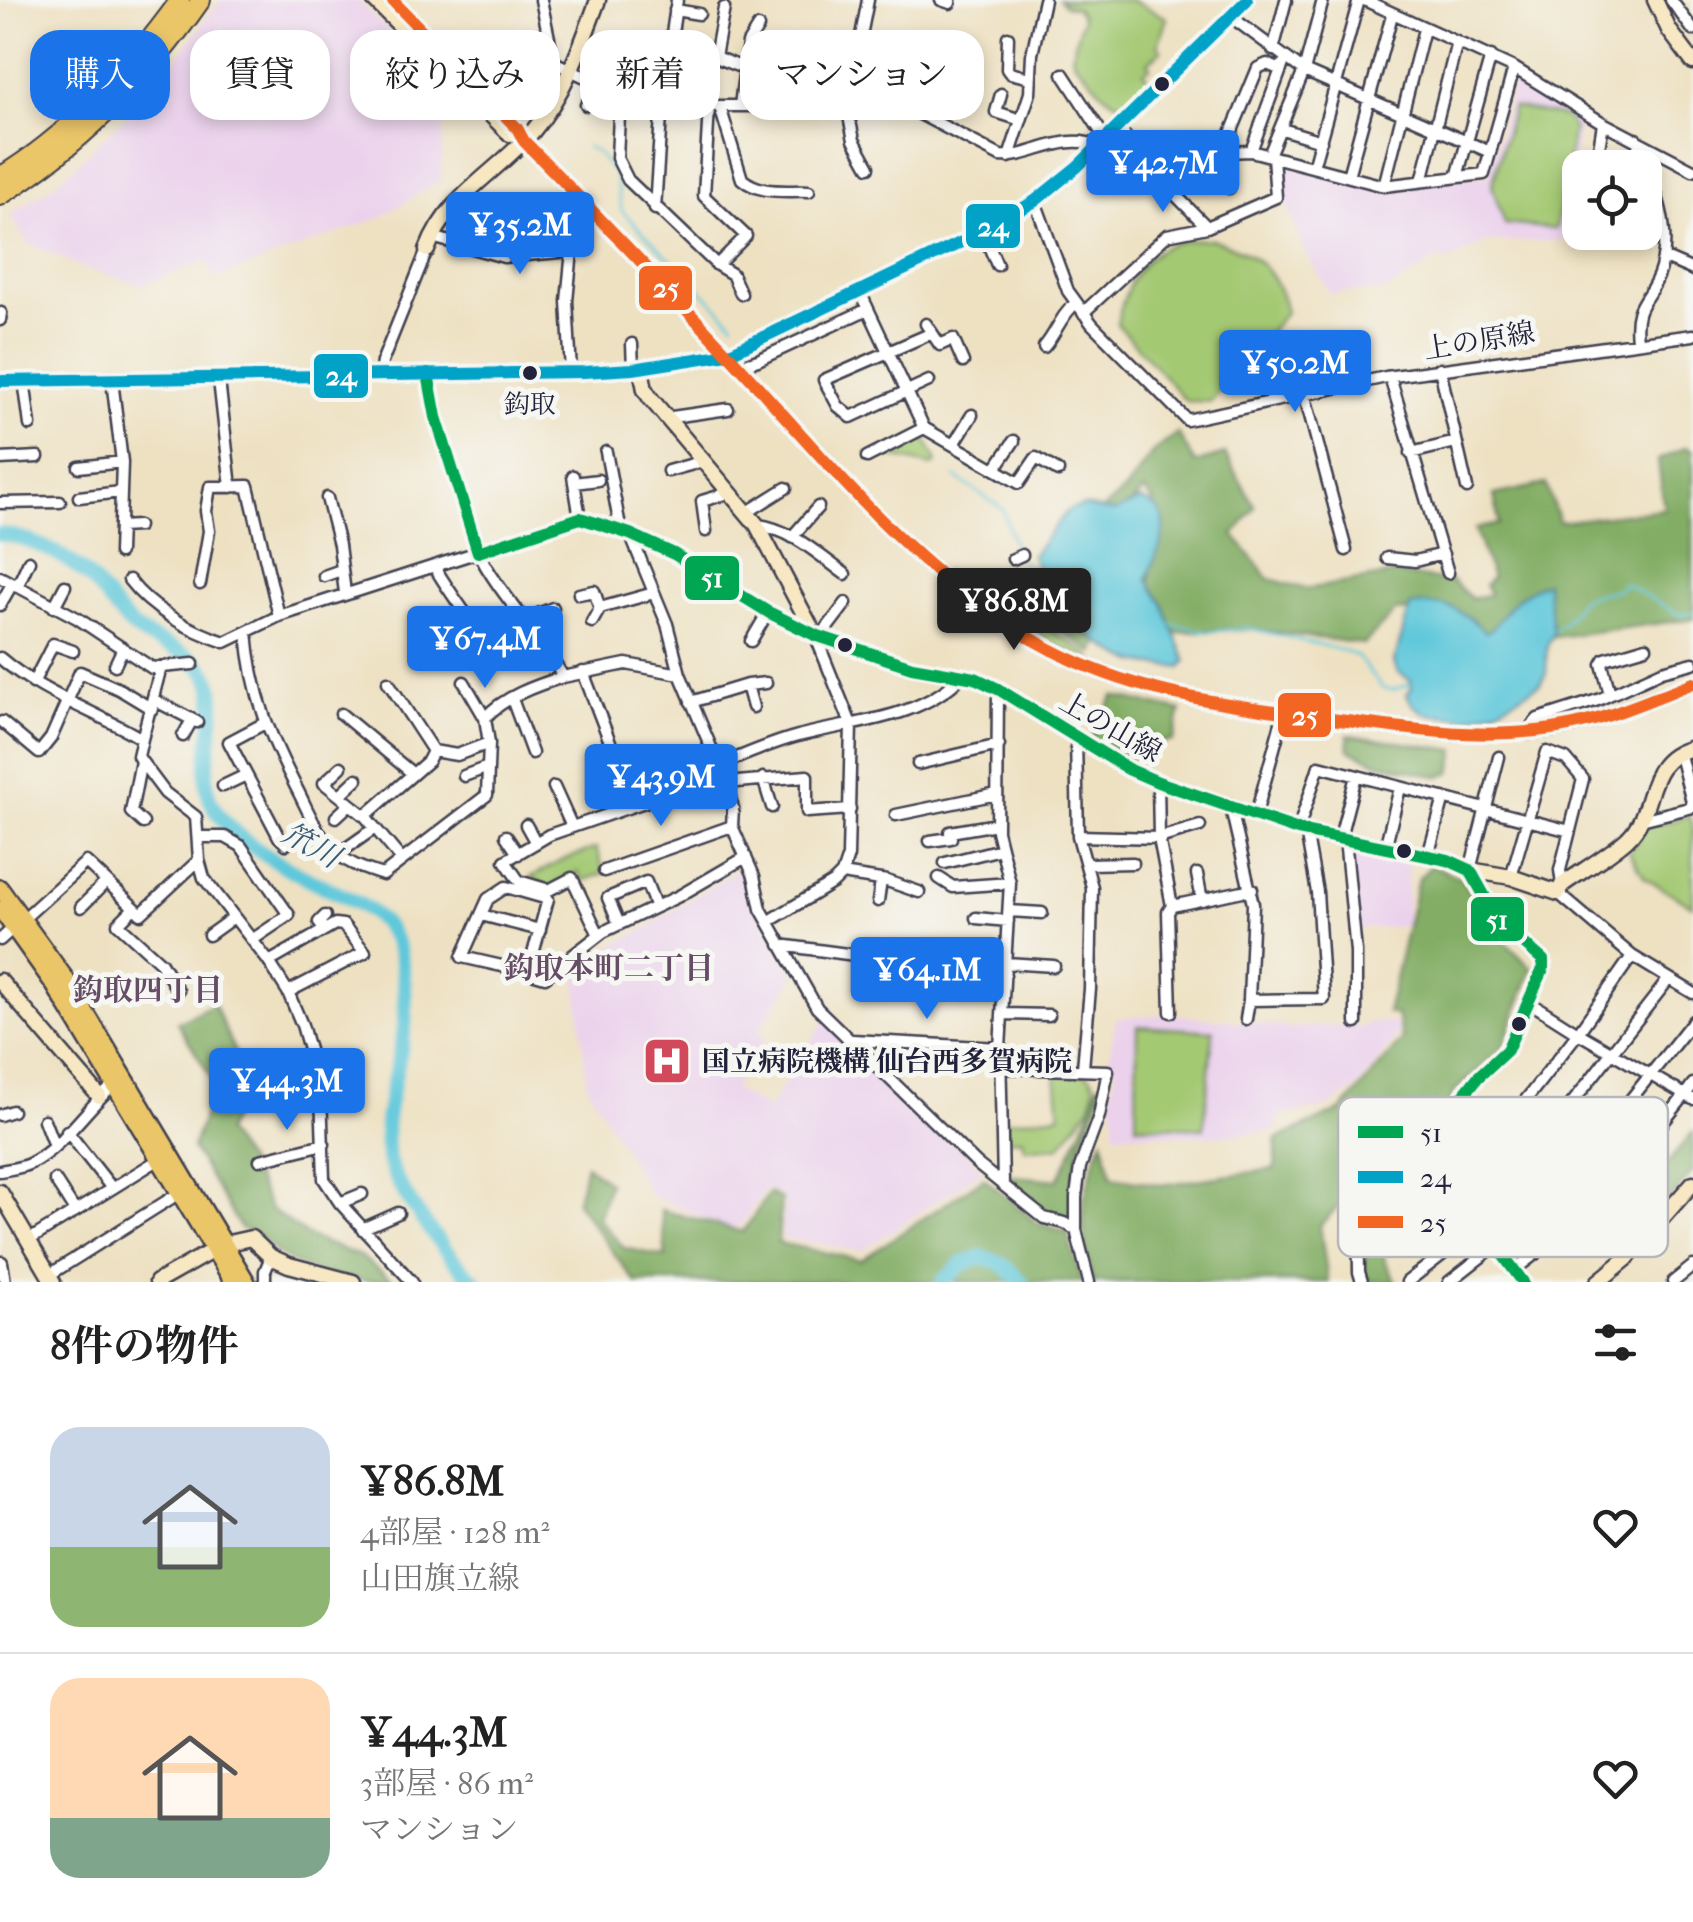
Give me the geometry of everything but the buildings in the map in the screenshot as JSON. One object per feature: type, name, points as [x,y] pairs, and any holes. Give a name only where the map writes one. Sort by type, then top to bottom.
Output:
[{"type":"highway","points":[[0,178],[53,138],[119,77],[180,0]]},
{"type":"highway","points":[[0,196],[48,163],[131,89],[168,47],[201,0]]},
{"type":"main road","points":[[0,888],[44,970],[178,1194],[247,1282]]},
{"type":"main road","points":[[0,909],[19,922],[66,978],[218,1247],[233,1282]]},
{"type":"street","points":[[374,0],[510,134],[524,141]]},
{"type":"street","points":[[541,0],[554,62],[580,74]]},
{"type":"street","points":[[380,375],[430,244],[458,198],[524,141],[548,112],[571,70],[598,0]]},
{"type":"street","points":[[862,30],[868,0]]},
{"type":"street","points":[[941,0],[950,0]]},
{"type":"street","points":[[1009,158],[1030,93],[1044,0]]},
{"type":"street","points":[[733,360],[983,232],[1035,201],[1118,127],[1247,0]]},
{"type":"street","points":[[1273,50],[1286,0]]},
{"type":"street","points":[[1083,313],[1167,235],[1207,227],[1276,198],[1271,156],[1304,72],[1323,0]]},
{"type":"street","points":[[1314,167],[1362,0],[1491,56],[1693,170]]},
{"type":"street","points":[[1655,0],[1669,30],[1693,62]]},
{"type":"street","points":[[1671,0],[1693,30]]},
{"type":"street","points":[[401,3],[517,128],[524,141],[917,556],[1000,620],[1050,650],[1156,692],[1389,727],[1485,735],[1593,720],[1693,683]]},
{"type":"street","points":[[672,30],[676,5],[699,14]]},
{"type":"street","points":[[720,30],[724,8]]},
{"type":"street","points":[[1348,176],[1392,15]]},
{"type":"street","points":[[1230,16],[1273,50],[1283,64]]},
{"type":"street","points":[[1384,186],[1424,29]]},
{"type":"street","points":[[1008,38],[1007,70],[1030,78]]},
{"type":"street","points":[[1422,181],[1458,42]]},
{"type":"street","points":[[1457,178],[1491,56]]},
{"type":"street","points":[[1229,188],[1225,152],[1258,68],[1267,64],[1283,64],[1336,84],[1490,152]]},
{"type":"street","points":[[1251,150],[1283,64]]},
{"type":"street","points":[[1225,152],[1251,150],[1384,186],[1484,174],[1514,68]]},
{"type":"street","points":[[1063,74],[1101,142]]},
{"type":"street","points":[[1001,94],[996,112],[1021,120]]},
{"type":"street","points":[[720,107],[740,106]]},
{"type":"street","points":[[618,120],[616,158],[628,180],[717,266],[732,274],[741,294]]},
{"type":"street","points":[[655,209],[661,120]]},
{"type":"street","points":[[713,120],[704,196],[746,236],[717,266]]},
{"type":"street","points":[[720,120],[742,179],[765,191],[808,191]]},
{"type":"street","points":[[850,120],[854,140],[869,167]]},
{"type":"street","points":[[931,120],[1009,158],[1028,150],[1072,142],[1101,142]]},
{"type":"street","points":[[1598,150],[1602,122]]},
{"type":"street","points":[[1118,127],[1148,167],[1207,227]]},
{"type":"street","points":[[1282,128],[1320,141]]},
{"type":"street","points":[[1636,138],[1639,150]]},
{"type":"street","name":"上の原線","points":[[1035,201],[1061,275],[1076,303],[1187,420],[1390,377],[1693,335]]},
{"type":"street","points":[[1637,340],[1636,312],[1656,282],[1663,258],[1662,219]]},
{"type":"street","points":[[983,232],[998,264]]},
{"type":"street","points":[[430,244],[504,257],[572,245],[567,301],[571,372]]},
{"type":"street","points":[[1663,258],[1693,270]]},
{"type":"street","points":[[860,292],[924,428],[1019,483],[1036,458],[1058,471]]},
{"type":"street","points":[[1044,347],[1058,332],[1062,315],[1076,303]]},
{"type":"street","points":[[0,381],[571,372],[758,360],[868,309]]},
{"type":"street","points":[[929,382],[851,418],[838,406],[824,380],[888,354],[929,328],[940,345],[953,338],[963,362]]},
{"type":"street","points":[[632,344],[645,390],[757,524],[815,636],[851,724],[848,856],[842,874],[768,922]]},
{"type":"street","points":[[1440,369],[1467,488]]},
{"type":"street","points":[[428,374],[436,417],[478,552],[563,677]]},
{"type":"street","points":[[1390,377],[1448,573]]},
{"type":"street","points":[[24,380],[30,426]]},
{"type":"street","points":[[112,380],[122,462],[120,553]]},
{"type":"street","points":[[219,380],[230,487]]},
{"type":"street","points":[[1304,393],[1346,550]]},
{"type":"street","points":[[666,418],[728,409]]},
{"type":"street","points":[[954,444],[972,415]]},
{"type":"street","points":[[867,457],[924,428]]},
{"type":"street","points":[[996,470],[1014,441]]},
{"type":"street","points":[[1411,453],[1456,442]]},
{"type":"street","points":[[606,452],[626,533],[668,624],[680,674],[722,775],[732,808],[732,826],[768,922],[817,1008],[1003,1184],[1044,1218],[1066,1223],[1076,1230]]},
{"type":"street","points":[[0,459],[38,457]]},
{"type":"street","points":[[80,467],[122,462]]},
{"type":"street","points":[[668,471],[704,462]]},
{"type":"street","points":[[129,580],[143,600],[208,637],[225,642],[279,616],[580,518],[574,479],[598,480]]},
{"type":"street","points":[[200,584],[209,531],[206,512],[210,487],[248,486],[279,616]]},
{"type":"street","points":[[746,512],[786,488]]},
{"type":"street","points":[[79,496],[120,492]]},
{"type":"street","points":[[706,531],[702,501],[729,493]]},
{"type":"street","points":[[327,498],[339,545],[345,593]]},
{"type":"street","points":[[0,504],[60,502]]},
{"type":"street","points":[[792,537],[818,506]]},
{"type":"street","name":"上の山線","points":[[580,518],[674,554],[815,636],[998,689],[1076,738],[1158,782],[1302,831],[1448,860],[1470,870],[1560,889]]},
{"type":"street","points":[[757,524],[792,537],[845,574]]},
{"type":"street","points":[[120,527],[138,526]]},
{"type":"street","points":[[1387,558],[1414,561],[1443,554]]},
{"type":"street","points":[[0,605],[29,561]]},
{"type":"street","points":[[434,566],[497,660]]},
{"type":"street","points":[[324,576],[341,570]]},
{"type":"street","points":[[0,578],[54,606],[152,668],[192,664]]},
{"type":"street","points":[[54,606],[65,586]]},
{"type":"street","points":[[579,594],[594,590],[600,608]]},
{"type":"street","points":[[592,622],[600,608],[654,593]]},
{"type":"street","points":[[815,636],[824,632],[846,603]]},
{"type":"street","points":[[526,619],[552,608]]},
{"type":"street","points":[[752,641],[768,612]]},
{"type":"street","points":[[248,632],[253,682],[265,723],[317,828],[338,854],[354,866],[383,875],[486,795],[490,743],[485,718],[464,682]]},
{"type":"street","points":[[33,683],[53,644],[74,651]]},
{"type":"street","points":[[1610,694],[1602,664],[1605,659],[1646,647]]},
{"type":"street","points":[[115,664],[123,648]]},
{"type":"street","points":[[0,658],[33,683],[102,715],[142,739]]},
{"type":"street","points":[[1526,732],[1538,720],[1662,671],[1693,663]]},
{"type":"street","points":[[485,718],[492,710],[539,684],[583,672],[626,664],[680,674]]},
{"type":"street","points":[[161,668],[138,756],[165,793],[196,817],[198,860],[204,878],[288,992],[318,1072],[323,1105],[324,1179],[340,1203],[412,1282]]},
{"type":"street","points":[[2,722],[39,753],[50,738],[80,672],[195,721],[184,736]]},
{"type":"street","points":[[583,672],[612,747],[630,779],[652,768]]},
{"type":"street","points":[[600,935],[572,878],[550,890],[518,880],[505,862],[572,827],[722,775],[794,736],[913,709],[935,699],[962,676]]},
{"type":"street","points":[[388,682],[434,751],[458,755],[490,743]]},
{"type":"street","points":[[691,702],[747,684],[766,683]]},
{"type":"street","points":[[747,684],[753,707]]},
{"type":"street","points":[[998,689],[997,824],[1010,882],[1000,1048],[1003,1184]]},
{"type":"street","points":[[512,698],[532,753]]},
{"type":"street","points":[[1256,814],[1284,712]]},
{"type":"street","points":[[341,714],[412,773]]},
{"type":"street","points":[[265,723],[229,742],[286,844],[317,828]]},
{"type":"street","points":[[1076,738],[1078,836],[1092,887],[1090,989],[1083,1068]]},
{"type":"street","points":[[918,764],[998,745]]},
{"type":"street","points":[[593,754],[612,747]]},
{"type":"street","points":[[1641,820],[1693,807],[1686,750]]},
{"type":"street","points":[[1560,889],[1628,838],[1641,820],[1656,773],[1686,750]]},
{"type":"street","points":[[365,816],[428,761],[434,751]]},
{"type":"street","points":[[1512,878],[1547,752],[1566,759],[1583,779],[1560,870],[1560,889],[1632,956],[1693,993]]},
{"type":"street","points":[[1462,1097],[1507,1050],[1543,960],[1499,922],[1470,870],[1499,757]]},
{"type":"street","points":[[141,762],[131,812],[143,823]]},
{"type":"street","points":[[1249,1000],[1324,999],[1316,892],[1302,831],[1319,766],[1570,831]]},
{"type":"street","points":[[341,767],[324,783],[365,816],[401,858]]},
{"type":"street","points":[[464,776],[488,767]]},
{"type":"street","points":[[223,786],[246,775]]},
{"type":"street","points":[[722,775],[807,776],[808,812],[850,809]]},
{"type":"street","points":[[1356,776],[1343,838],[1356,952],[1356,1023]]},
{"type":"street","points":[[764,778],[772,807]]},
{"type":"street","points":[[340,795],[358,780]]},
{"type":"street","points":[[1158,782],[1159,838],[1172,906],[1168,912],[1172,1012]]},
{"type":"street","points":[[554,787],[572,827]]},
{"type":"street","points":[[1385,848],[1400,788]]},
{"type":"street","points":[[896,815],[997,794]]},
{"type":"street","points":[[1428,856],[1444,798]]},
{"type":"street","points":[[336,817],[350,804]]},
{"type":"street","points":[[1230,804],[1252,889],[1246,1020]]},
{"type":"street","points":[[930,841],[952,838],[950,832],[997,824]]},
{"type":"street","points":[[526,825],[536,844]]},
{"type":"street","points":[[604,871],[732,826]]},
{"type":"street","points":[[1078,836],[1159,838],[1200,826]]},
{"type":"street","points":[[338,854],[375,828]]},
{"type":"street","points":[[506,836],[518,854]]},
{"type":"street","points":[[198,837],[226,837],[241,846],[289,915],[252,940]]},
{"type":"street","points":[[945,863],[1002,850]]},
{"type":"street","points":[[528,972],[548,899],[506,887],[488,899],[462,957],[545,977],[600,935],[746,858]]},
{"type":"street","points":[[0,940],[86,862],[141,914],[198,860]]},
{"type":"street","points":[[1087,864],[1132,863]]},
{"type":"street","points":[[842,874],[919,892]]},
{"type":"street","points":[[1197,874],[1202,900]]},
{"type":"street","points":[[940,878],[953,887],[1010,882]]},
{"type":"street","points":[[878,901],[881,881]]},
{"type":"street","points":[[81,906],[106,882]]},
{"type":"street","points":[[619,924],[608,898],[646,882],[655,906]]},
{"type":"street","points":[[1172,906],[1252,889]]},
{"type":"street","points":[[134,910],[118,924],[161,963],[178,991]]},
{"type":"street","points":[[976,918],[1042,913]]},
{"type":"street","points":[[481,915],[540,930]]},
{"type":"street","points":[[323,929],[319,922],[325,916]]},
{"type":"street","points":[[209,935],[234,917]]},
{"type":"street","points":[[269,962],[323,929],[343,925],[364,952],[288,992]]},
{"type":"street","points":[[780,945],[930,965],[1006,969],[1054,966]]},
{"type":"street","points":[[930,965],[932,945]]},
{"type":"street","points":[[1527,1097],[1632,956]]},
{"type":"street","points":[[1576,1097],[1668,980]]},
{"type":"street","points":[[0,981],[99,1096]]},
{"type":"street","points":[[1529,1002],[1689,1097]]},
{"type":"street","points":[[1002,1014],[1049,1015]]},
{"type":"street","points":[[1634,1097],[1693,1020]]},
{"type":"street","points":[[852,1040],[1000,1048]]},
{"type":"street","points":[[1002,1068],[1108,1070],[1099,1116],[1080,1167],[1076,1230],[1088,1282]]},
{"type":"street","points":[[1668,1120],[1689,1097],[1693,1084]]},
{"type":"street","points":[[0,1171],[30,1164],[54,1146],[99,1096],[114,1086]]},
{"type":"street","points":[[44,1120],[54,1146]]},
{"type":"street","points":[[66,1131],[110,1188]]},
{"type":"street","points":[[260,1160],[324,1144]]},
{"type":"street","points":[[28,1240],[158,1160]]},
{"type":"street","points":[[56,1180],[75,1210]]},
{"type":"street","points":[[1668,1211],[1693,1183]]},
{"type":"street","points":[[0,1192],[6,1215],[28,1240],[51,1278],[178,1194]]},
{"type":"street","points":[[340,1203],[362,1194]]},
{"type":"street","points":[[362,1228],[398,1213]]},
{"type":"street","points":[[158,1282],[240,1238],[251,1238],[271,1257],[353,1282]]},
{"type":"street","points":[[265,1282],[271,1257]]},
{"type":"street","points":[[1358,1257],[1362,1282]]},
{"type":"street","points":[[1407,1282],[1438,1257]]},
{"type":"street","points":[[1449,1282],[1482,1257]]},
{"type":"street","points":[[1504,1257],[1520,1279],[1543,1257]]},
{"type":"street","points":[[1598,1282],[1627,1257]]},
{"type":"street","points":[[2,1262],[5,1282]]},
{"type":"street","points":[[1673,1282],[1693,1266]]},
{"type":"shaded area","points":[[221,0],[357,0],[388,30],[350,30],[350,120],[443,120],[441,180],[381,217],[215,279],[207,261],[142,285],[86,269],[28,243],[10,214],[42,194],[122,120],[170,120],[170,66],[190,40],[190,120],[330,120],[330,30],[198,30]]},
{"type":"shaded area","points":[[1515,78],[1581,115],[1576,150],[1562,150],[1562,241],[1487,242],[1449,261],[1438,258],[1387,291],[1329,293],[1304,249],[1283,196],[1280,160],[1382,188],[1488,176]]},
{"type":"shaded area","points":[[1358,854],[1408,863],[1406,926],[1359,929],[1352,862]]},
{"type":"shaded area","name":"国立病院機構 仙台西多賀病院","points":[[742,867],[768,934],[795,976],[758,1031],[766,1037],[733,1089],[768,1109],[825,1020],[983,1170],[862,1251],[782,1238],[785,1197],[766,1188],[742,1224],[729,1229],[650,1195],[587,1085],[576,980],[604,950]]},
{"type":"shaded area","points":[[1172,1014],[1296,1028],[1353,1024],[1365,1027],[1366,1023],[1393,1022],[1398,1028],[1394,1041],[1358,1087],[1327,1108],[1280,1115],[1275,1131],[1211,1136],[1114,1133],[1110,1098],[1117,1067],[1108,1065],[1116,1018]]},
{"type":"green space","points":[[1059,0],[1131,0],[1167,18],[1158,45],[1162,50],[1148,62],[1151,67],[1144,72],[1151,86],[1128,107],[1104,94],[1074,61],[1072,55],[1082,18],[1076,8]]},
{"type":"green space","points":[[1513,107],[1566,117],[1574,129],[1570,150],[1562,150],[1562,196],[1556,229],[1505,224],[1492,186]]},
{"type":"green space","points":[[1211,239],[1251,256],[1269,272],[1286,312],[1211,402],[1186,401],[1117,324],[1129,286],[1153,254],[1178,242]]},
{"type":"green space","points":[[1178,433],[1195,463],[1225,454],[1255,507],[1234,535],[1269,579],[1307,589],[1394,574],[1452,581],[1472,599],[1490,594],[1485,585],[1492,578],[1475,529],[1499,524],[1494,495],[1546,484],[1559,522],[1664,509],[1658,460],[1686,447],[1693,450],[1693,619],[1539,639],[1492,640],[1444,608],[1395,612],[1364,644],[1250,629],[1161,633],[1149,594],[1154,503],[1144,490],[1113,524],[1096,515],[1127,488],[1152,453]]},
{"type":"green space","points":[[925,437],[937,462],[933,466],[884,455]]},
{"type":"green space","points":[[1038,577],[1046,597],[1099,642],[1094,653],[1017,601]]},
{"type":"green space","points":[[969,578],[1088,654],[1093,663],[994,608],[964,586]]},
{"type":"green space","points":[[1114,696],[1181,711],[1173,741],[1153,744],[1144,764],[1091,738]]},
{"type":"green space","points":[[1348,735],[1456,750],[1451,773],[1439,777],[1379,763],[1349,750]]},
{"type":"green space","points":[[1690,816],[1693,906],[1645,878],[1629,852],[1647,827]]},
{"type":"green space","points":[[596,848],[605,873],[583,881],[578,872],[550,887],[531,877],[563,860]]},
{"type":"green space","points":[[1432,865],[1460,878],[1502,939],[1532,968],[1504,1045],[1452,1097],[1353,1097],[1402,1040],[1397,1015],[1387,1013],[1418,879]]},
{"type":"green space","points":[[214,1004],[258,1106],[233,1116],[225,1132],[249,1165],[270,1209],[309,1237],[360,1256],[394,1282],[354,1279],[310,1269],[286,1259],[260,1237],[241,1229],[192,1148],[215,1084],[177,1022]]},
{"type":"green space","points":[[1137,1026],[1213,1031],[1204,1128],[1136,1125]]},
{"type":"green space","points":[[1082,1072],[1095,1084],[1091,1105],[1059,1147],[1024,1148],[1022,1138],[1005,1140],[1005,1121],[1060,1115],[1056,1074]]},
{"type":"green space","points":[[1099,1084],[1103,1088],[1099,1102],[1077,1160],[1072,1216],[1069,1219],[1050,1214],[1009,1179],[1013,1176],[1058,1180]]},
{"type":"green space","points":[[1338,1112],[1338,1207],[1320,1225],[1328,1282],[1093,1282],[1083,1209],[1089,1177],[1103,1139],[1112,1177],[1161,1185],[1275,1169],[1277,1139]]},
{"type":"green space","points":[[1693,1132],[1693,1171],[1668,1201],[1668,1162]]},
{"type":"green space","points":[[586,1165],[609,1183],[598,1218],[624,1248],[666,1257],[661,1210],[743,1232],[769,1193],[781,1199],[778,1243],[861,1260],[984,1178],[1037,1223],[1067,1232],[1081,1282],[635,1282],[576,1202]]},
{"type":"green space","points":[[1364,1257],[1384,1257],[1396,1282],[1368,1282],[1364,1276]]},
{"type":"water","points":[[1140,500],[1153,506],[1164,523],[1147,579],[1163,604],[1186,661],[1181,668],[1133,661],[1105,646],[1042,588],[1032,556],[1068,510],[1084,506],[1115,512]]},
{"type":"water","points":[[1546,582],[1553,633],[1547,645],[1546,674],[1540,684],[1497,709],[1467,718],[1426,714],[1413,705],[1407,695],[1412,688],[1410,680],[1397,671],[1394,662],[1410,606],[1443,605],[1468,617],[1486,632],[1517,599]]},
{"type":"waterway","points":[[586,146],[615,175],[622,211],[734,323]]},
{"type":"waterway","points":[[955,477],[1003,509],[1016,553]]},
{"type":"waterway","name":"笊川","points":[[0,534],[35,544],[69,561],[88,576],[132,626],[203,669],[214,704],[208,792],[224,821],[279,863],[361,905],[391,934],[401,962],[406,1008],[387,1114],[388,1157],[401,1187],[425,1223],[476,1282]]},
{"type":"waterway","points":[[1020,561],[1038,572]]},
{"type":"waterway","points":[[1554,630],[1565,622],[1582,598],[1619,589],[1623,583],[1680,615],[1693,612]]},
{"type":"waterway","points":[[1171,624],[1207,632],[1248,628],[1345,651],[1358,657],[1382,688],[1393,690],[1410,684]]},
{"type":"waterway","name":"笊川","points":[[943,1282],[962,1264],[980,1257],[1001,1263],[1022,1282]]},
{"type":"transit line","name":"25","points":[[392,0],[517,128],[524,141],[678,300],[876,515],[957,588],[1048,648],[1114,677],[1180,695],[1317,717],[1456,733],[1560,728],[1607,716],[1693,683]]},
{"type":"transit line","name":"24","points":[[0,381],[584,372],[633,369],[728,354],[983,232],[1035,201],[1077,167],[1247,0]]},
{"type":"transit line","name":"51","points":[[428,374],[436,417],[478,552],[580,518],[630,534],[674,554],[768,612],[815,635],[912,667],[975,678],[1128,769],[1158,782],[1298,830],[1448,860],[1470,870],[1499,922],[1543,960],[1543,969],[1507,1050],[1462,1097]]},
{"type":"transit line","name":"51","points":[[1505,1257],[1523,1282]]},
{"type":"place","name":"鈎取","points":[[530,373]]},
{"type":"place","name":"国立病院機構 仙台西多賀病院","points":[[667,1061]]},
{"type":"district","name":"鈎取本町二丁目","points":[[609,968]]},
{"type":"district","name":"鈎取四丁目","points":[[148,990]]}]
